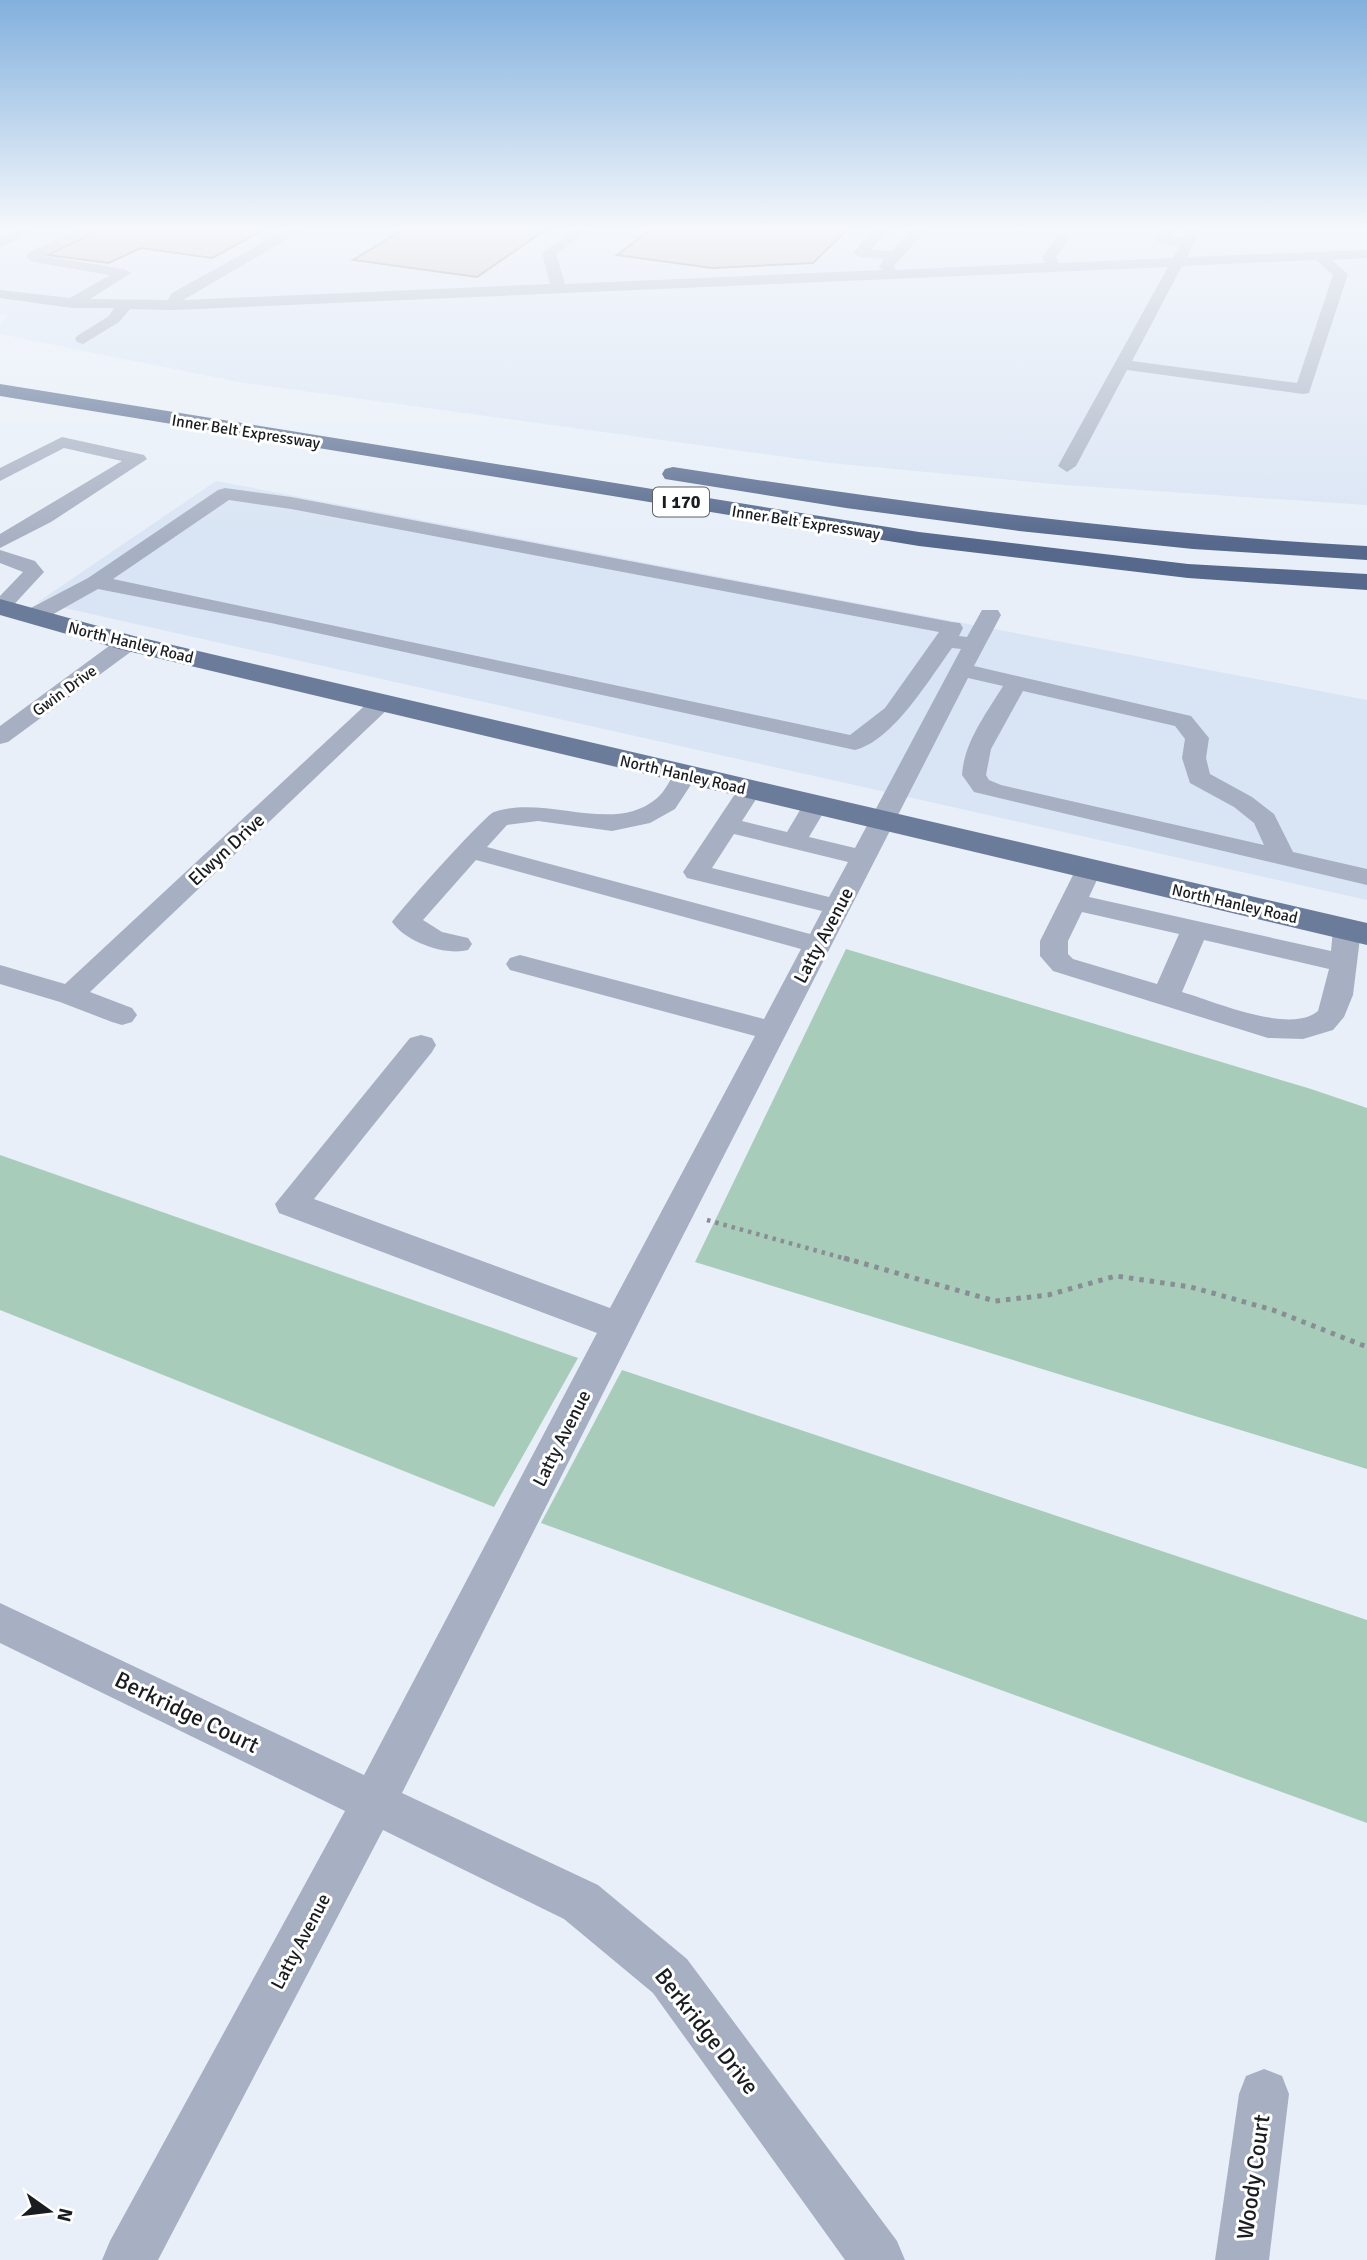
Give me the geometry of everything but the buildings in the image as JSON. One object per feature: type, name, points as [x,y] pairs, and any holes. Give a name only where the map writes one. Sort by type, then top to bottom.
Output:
[{"type":"highway","name":"Inner Belt Expressway","points":[[0,390],[919,539],[1176,570],[1367,582]]},
{"type":"highway","name":"Inner Belt Expressway","points":[[652,470],[1086,533],[1230,546],[1367,552]]},
{"type":"main road","name":"North Hanley Road","points":[[1,607],[128,643],[1357,932]]},
{"type":"street","points":[[83,339],[95,331]]},
{"type":"street","points":[[1067,466],[1141,331]]},
{"type":"street","points":[[1123,365],[1303,389],[1325,331]]},
{"type":"street","points":[[0,475],[61,442],[138,459],[44,519],[0,542]]},
{"type":"street","points":[[33,616],[95,582],[225,494],[291,503],[952,628],[1016,683],[1183,721],[1197,738],[1194,758],[1199,778],[1243,802],[1265,819],[1282,857]]},
{"type":"street","points":[[0,556],[28,565],[34,572],[1,607]]},
{"type":"street","points":[[95,582],[271,617],[855,743],[893,713],[968,643]]},
{"type":"street","name":"Gwin Drive","points":[[0,737],[128,643]]},
{"type":"street","name":"Latty Avenue","points":[[129,2260],[374,1802],[883,821],[968,643]]},
{"type":"street","points":[[1016,683],[975,754],[973,774],[977,783],[993,790],[1367,877]]},
{"type":"street","name":"Elwyn Drive","points":[[70,995],[382,702]]},
{"type":"street","points":[[458,944],[434,939],[406,922],[499,818],[538,813],[612,823],[641,818],[666,804],[686,774]]},
{"type":"street","points":[[750,790],[696,872],[838,907]]},
{"type":"street","points":[[783,892],[815,805]]},
{"type":"street","points":[[726,825],[863,858]]},
{"type":"street","points":[[470,850],[818,945]]},
{"type":"street","points":[[1089,869],[1054,941],[1054,956],[1063,965],[1268,1028],[1304,1029],[1325,1023],[1337,1008],[1342,963],[1357,932]]},
{"type":"street","points":[[1074,902],[1342,963]]},
{"type":"street","points":[[1166,995],[1195,929]]},
{"type":"street","points":[[520,964],[773,1031]]},
{"type":"street","points":[[0,974],[70,995],[122,1015]]},
{"type":"street","points":[[421,1045],[291,1204],[619,1326]]},
{"type":"street","name":"Berkridge Court","points":[[0,1622],[374,1802]]},
{"type":"street","name":"Berkridge Drive","points":[[374,1802],[581,1902],[670,1976],[878,2260]]},
{"type":"street","name":"Woody Court","points":[[1241,2260],[1264,2094]]},
{"type":"path","points":[[678,1212],[995,1301],[1048,1295],[1116,1276],[1191,1287],[1262,1306],[1367,1347]]},
{"type":"shaded area","points":[[0,331],[1367,331],[1367,505],[1065,485],[830,463],[244,383],[0,334]]},
{"type":"shaded area","points":[[216,481],[1367,700],[1367,900],[38,602]]},
{"type":"green space","points":[[846,949],[1367,1108],[1367,1469],[695,1262]]},
{"type":"green space","points":[[0,1155],[578,1358],[494,1507],[0,1310]]},
{"type":"green space","points":[[622,1370],[1367,1620],[1367,1823],[541,1523]]}]
